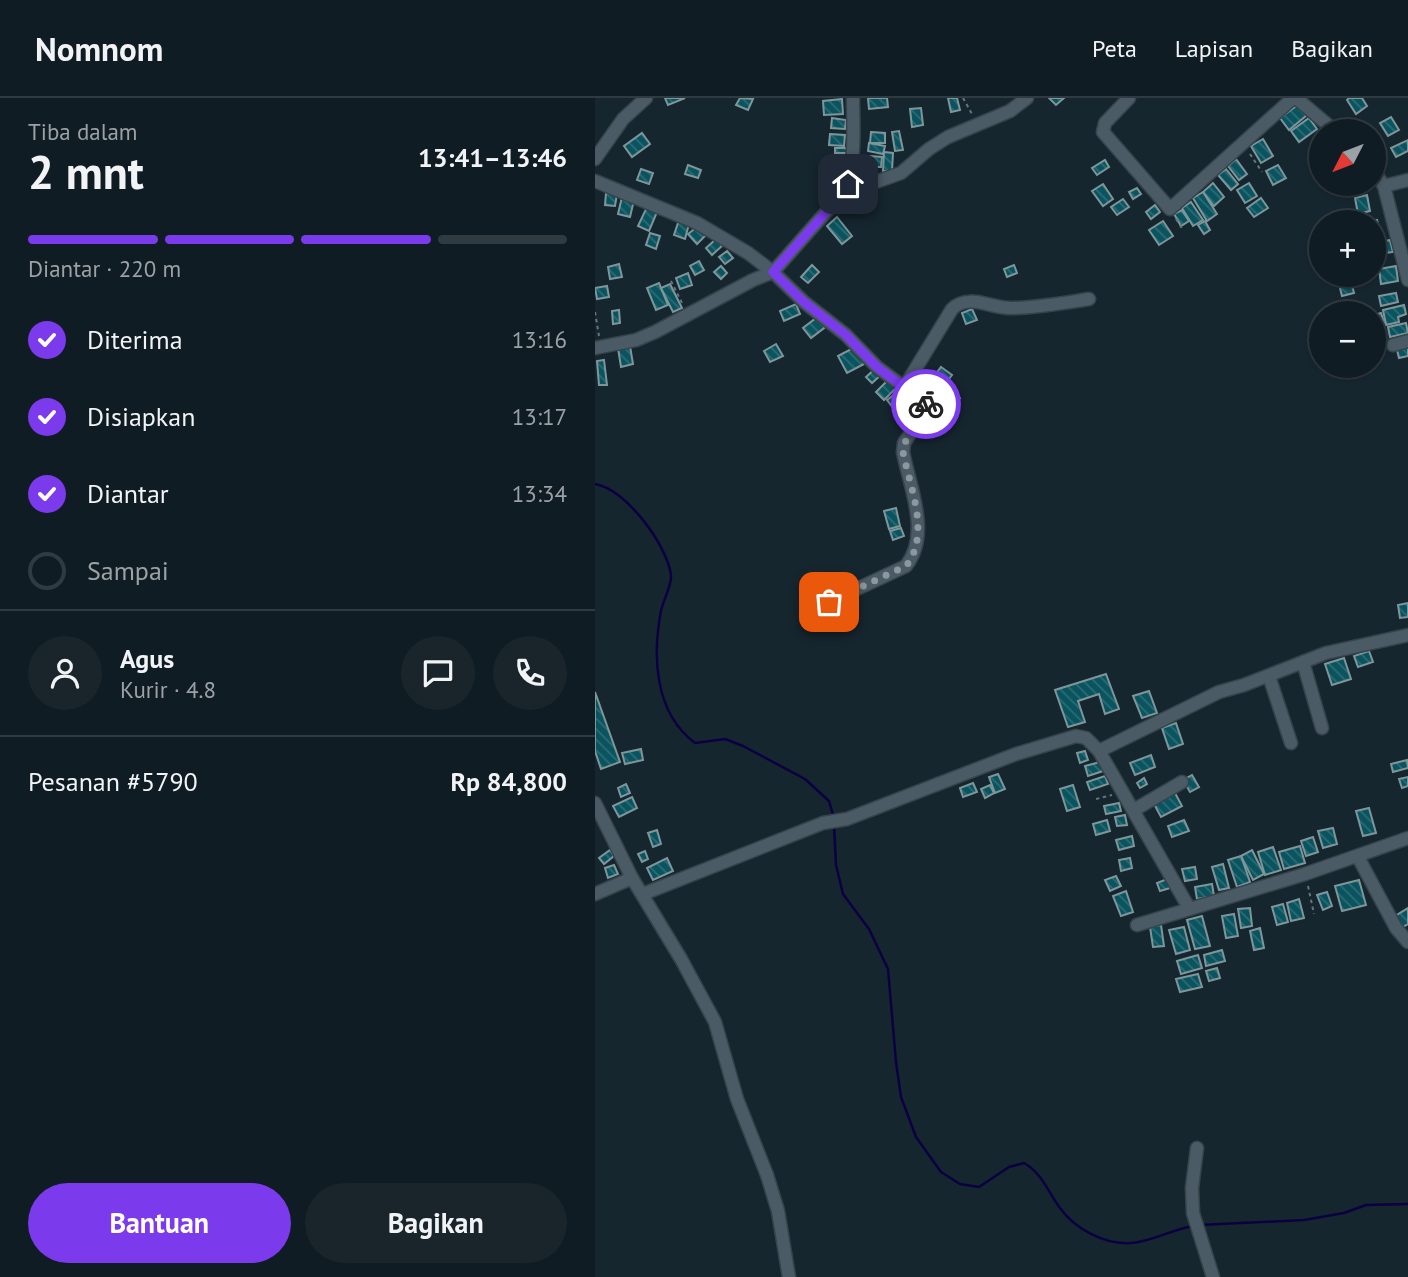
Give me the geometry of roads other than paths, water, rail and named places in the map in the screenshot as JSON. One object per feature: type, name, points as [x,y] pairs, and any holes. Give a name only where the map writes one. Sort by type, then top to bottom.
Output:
[{"type":"street","points":[[595,159],[623,119],[646,98]]},
{"type":"street","points":[[598,348],[636,340],[655,332],[773,272],[842,194],[850,172],[853,98]]},
{"type":"street","points":[[842,194],[901,173],[948,137],[1010,111],[1027,98]]},
{"type":"street","points":[[1129,98],[1102,129],[1170,209],[1295,98],[1320,119]]},
{"type":"street","points":[[1386,186],[1408,180]]},
{"type":"street","points":[[595,181],[697,223],[748,253],[846,335],[877,367],[927,405],[928,410],[904,443],[903,452],[919,533],[914,556],[906,566],[829,602]]},
{"type":"street","points":[[1386,194],[1407,275]]},
{"type":"street","points":[[905,386],[952,309],[958,304],[972,302],[1010,308],[1089,299]]},
{"type":"street","points":[[1393,345],[1408,341]]},
{"type":"street","points":[[1099,751],[1219,692],[1326,653],[1408,635]]},
{"type":"street","points":[[1303,662],[1322,728]]},
{"type":"street","points":[[1269,676],[1291,743]]},
{"type":"street","points":[[643,894],[823,823],[847,819],[1016,754],[1076,736],[1086,738],[1099,751],[1189,908]]},
{"type":"street","points":[[1134,810],[1182,782]]},
{"type":"street","points":[[595,803],[632,878],[715,1022],[737,1099],[778,1211],[789,1277]]},
{"type":"street","points":[[1137,925],[1358,857],[1408,838]]},
{"type":"street","points":[[1358,857],[1390,916],[1408,942]]},
{"type":"street","points":[[595,894],[632,878]]},
{"type":"street","points":[[1197,1148],[1192,1188],[1193,1213],[1213,1277]]},
{"type":"waterway","points":[[595,484],[607,488],[632,507],[653,534],[668,563],[671,579],[658,629],[657,666],[664,700],[682,731],[695,743],[725,739],[743,746],[805,779],[829,801],[834,818]]},
{"type":"waterway","points":[[834,825],[836,865],[843,894],[869,929],[888,969],[901,1097],[916,1137],[941,1172],[960,1184],[979,1187],[1009,1167],[1024,1163],[1040,1177],[1066,1216],[1082,1229],[1111,1241],[1139,1242],[1194,1226]]},
{"type":"waterway","points":[[1200,1225],[1304,1220],[1344,1213],[1366,1205],[1408,1204]]}]
